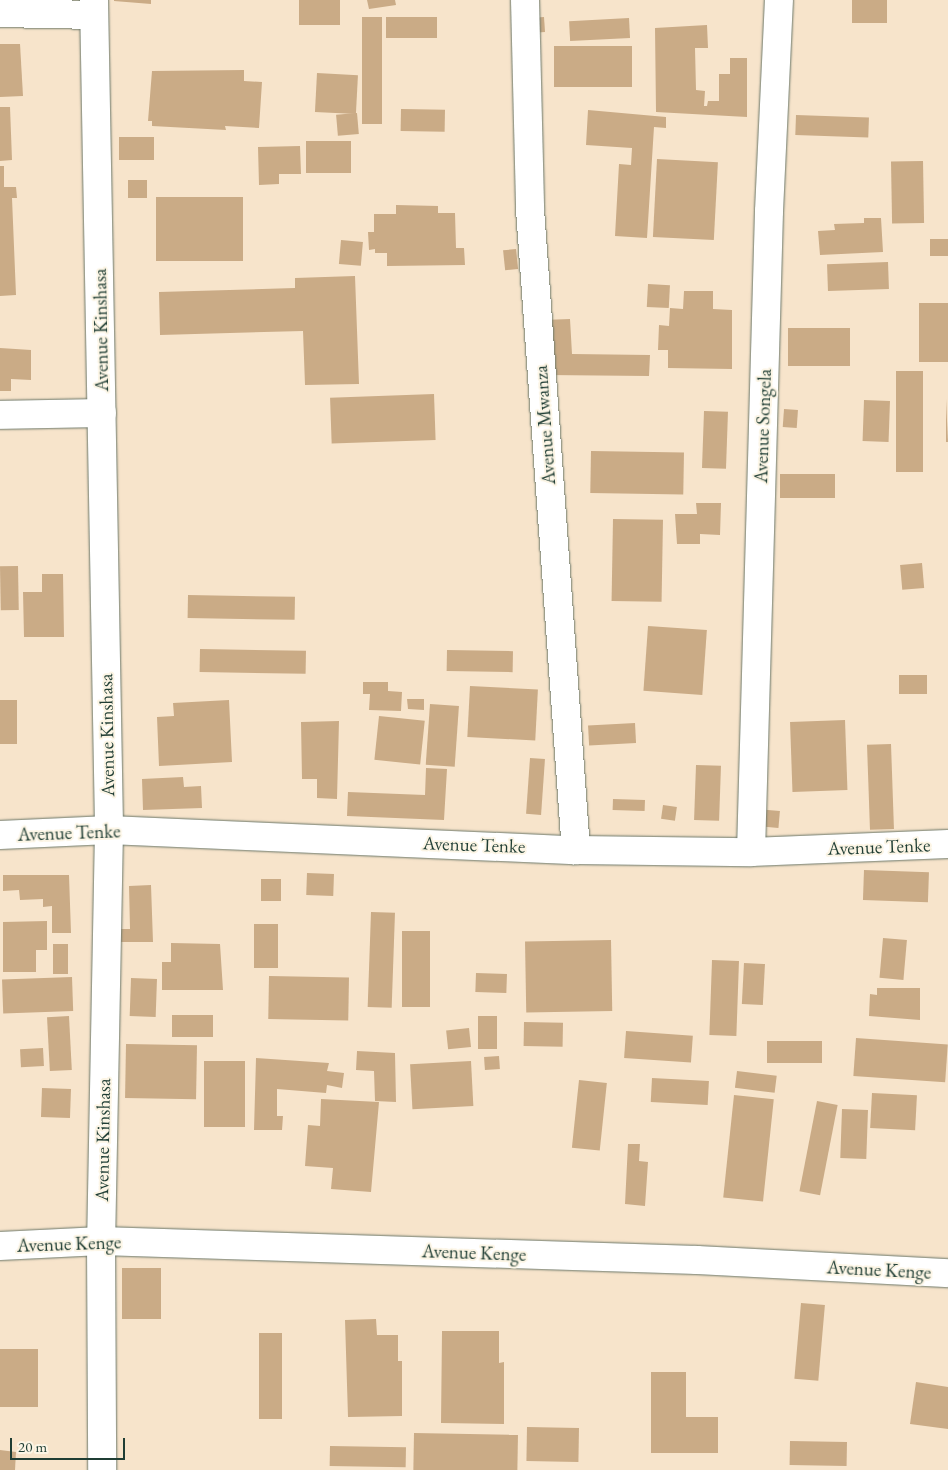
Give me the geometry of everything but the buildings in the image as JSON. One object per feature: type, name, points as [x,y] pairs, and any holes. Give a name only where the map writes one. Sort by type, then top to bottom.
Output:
[{"type":"street","name":"Avenue Mwanza","points":[[525,0],[530,209],[576,850]]},
{"type":"street","name":"Avenue Songela","points":[[751,852],[769,211],[779,0]]},
{"type":"street","points":[[0,13],[94,7]]},
{"type":"street","name":"Avenue Kinshasa","points":[[94,7],[109,830],[102,1241],[102,1470]]},
{"type":"street","points":[[0,415],[102,413]]},
{"type":"street","name":"Avenue Tenke","points":[[0,835],[109,830],[576,850],[751,852],[948,844]]},
{"type":"street","name":"Avenue Kenge","points":[[0,1246],[102,1241],[697,1260],[948,1273]]}]
